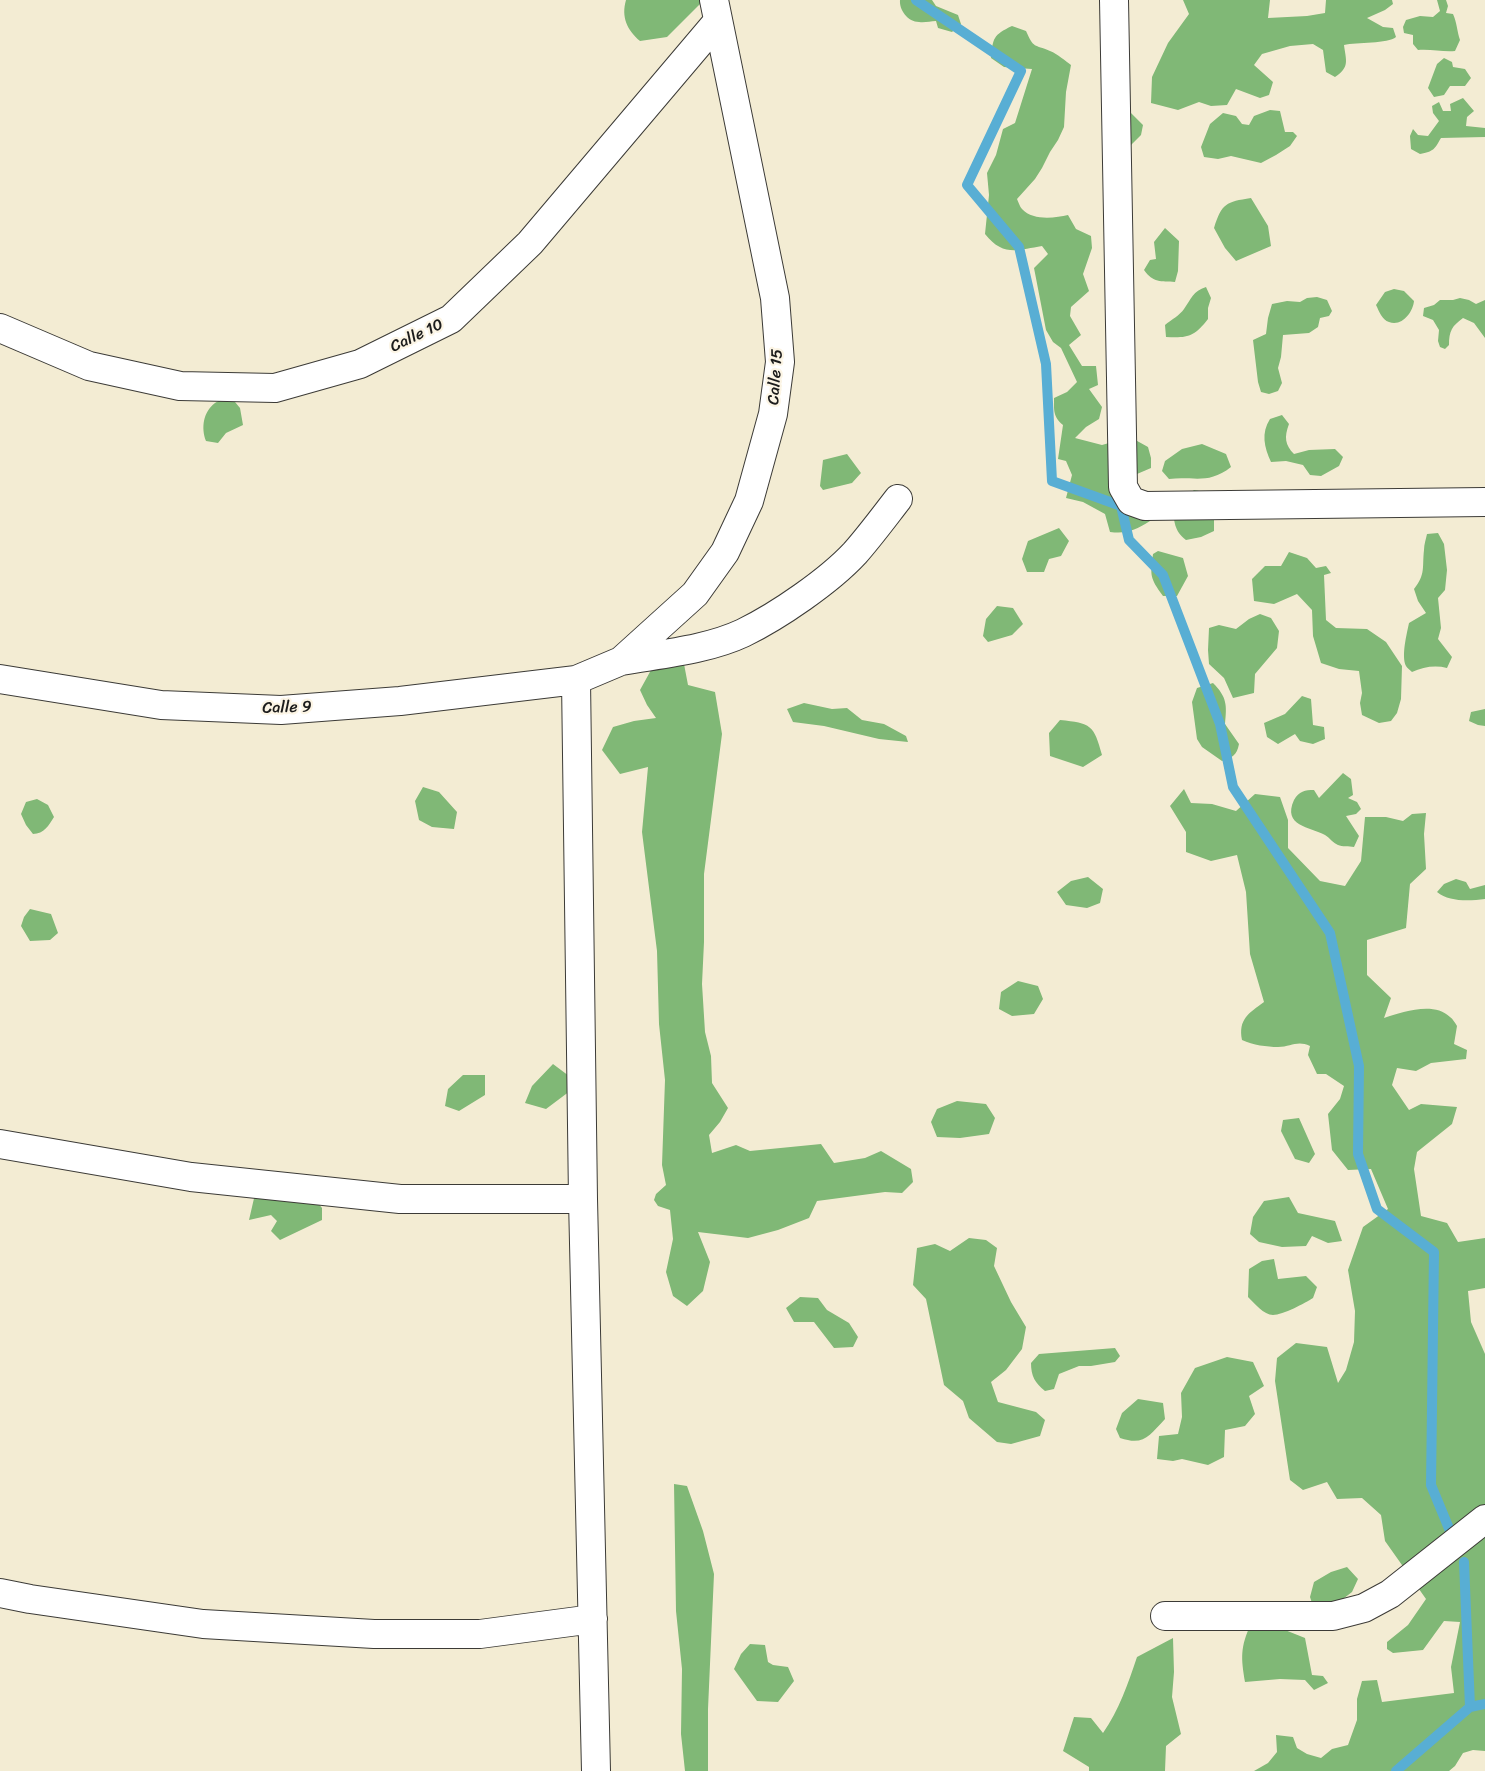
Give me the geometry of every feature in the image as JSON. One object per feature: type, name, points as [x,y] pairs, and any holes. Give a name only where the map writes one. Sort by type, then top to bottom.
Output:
[{"type":"street","points":[[1114,0],[1123,487],[1131,502],[1145,506],[1485,502]]},
{"type":"street","name":"Calle 10","points":[[0,328],[89,366],[180,386],[275,388],[360,364],[451,319],[530,243],[716,11]]},
{"type":"street","name":"Calle 15","points":[[576,680],[621,661],[695,594],[725,552],[749,501],[774,414],[780,362],[775,298],[716,11]]},
{"type":"street","points":[[621,661],[697,648],[743,633],[783,610],[819,584],[854,554],[898,499]]},
{"type":"street","name":"Calle 9","points":[[0,679],[160,705],[281,710],[400,701],[576,680]]},
{"type":"street","points":[[576,680],[583,1199],[596,1771]]},
{"type":"street","points":[[0,1144],[191,1178],[400,1198],[583,1199]]},
{"type":"street","points":[[1165,1616],[1333,1616],[1364,1608],[1390,1594],[1485,1520]]},
{"type":"street","points":[[0,1593],[203,1624],[374,1634],[480,1634],[593,1619]]},
{"type":"green space","points":[[626,0],[699,0],[701,3],[667,37],[640,41],[626,23],[624,12]]},
{"type":"green space","points":[[900,0],[932,0],[936,6],[958,15],[961,24],[952,32],[938,28],[936,21],[923,22],[911,20],[901,8]]},
{"type":"green space","points":[[1183,0],[1270,0],[1268,18],[1325,13],[1326,0],[1392,0],[1393,4],[1385,10],[1367,18],[1383,27],[1393,28],[1396,37],[1386,41],[1344,45],[1345,67],[1335,77],[1326,72],[1323,50],[1313,44],[1290,46],[1262,54],[1254,65],[1273,82],[1269,95],[1260,98],[1236,89],[1227,105],[1211,106],[1199,102],[1178,110],[1151,103],[1152,77],[1168,43],[1189,14]]},
{"type":"green space","points":[[1437,0],[1446,0],[1448,6],[1446,13],[1453,14],[1460,40],[1455,51],[1418,50],[1413,44],[1413,35],[1404,33],[1403,27],[1406,20],[1420,16],[1433,17],[1440,11]]},
{"type":"green space","points":[[1012,26],[1026,31],[1035,45],[1053,52],[1071,65],[1066,92],[1064,127],[1035,179],[1017,199],[1022,209],[1038,217],[1051,218],[1068,215],[1076,229],[1091,236],[1092,248],[1083,274],[1089,291],[1071,307],[1070,316],[1081,335],[1069,345],[1082,366],[1096,366],[1098,385],[1089,389],[1102,407],[1099,419],[1086,427],[1075,438],[1102,445],[1130,437],[1148,447],[1151,468],[1137,474],[1136,483],[1140,492],[1153,507],[1150,521],[1127,532],[1110,532],[1105,514],[1083,502],[1066,498],[1072,475],[1066,461],[1058,459],[1063,425],[1054,410],[1054,398],[1067,392],[1077,382],[1061,348],[1053,342],[1046,330],[1034,268],[1048,254],[1042,246],[1018,250],[1005,249],[998,246],[985,234],[989,195],[987,173],[996,155],[1003,129],[1015,123],[1032,69],[1004,67],[991,58],[995,38]]},
{"type":"green space","points":[[1444,58],[1452,62],[1453,67],[1465,69],[1471,78],[1465,86],[1450,86],[1444,95],[1434,97],[1428,88],[1437,64]]},
{"type":"green space","points":[[1463,98],[1474,111],[1467,117],[1466,126],[1485,128],[1485,137],[1441,138],[1433,149],[1420,154],[1411,149],[1410,136],[1413,129],[1418,135],[1428,136],[1439,121],[1433,113],[1432,106],[1439,102],[1443,111],[1451,111],[1450,104]]},
{"type":"green space","points":[[1128,110],[1143,125],[1141,135],[1130,146]]},
{"type":"green space","points":[[1270,110],[1280,111],[1285,132],[1293,132],[1297,136],[1290,146],[1261,163],[1231,156],[1218,159],[1204,157],[1201,147],[1210,124],[1223,113],[1236,116],[1242,124],[1249,125],[1254,116]]},
{"type":"green space","points":[[1251,198],[1268,226],[1271,246],[1236,261],[1225,248],[1214,228],[1220,213],[1226,205]]},
{"type":"green space","points":[[1165,228],[1179,241],[1178,271],[1175,282],[1154,279],[1144,270],[1150,260],[1156,259],[1154,242]]},
{"type":"green space","points":[[1206,287],[1211,298],[1208,308],[1208,319],[1199,330],[1190,335],[1166,337],[1165,325],[1182,311],[1195,293]]},
{"type":"green space","points":[[1394,289],[1404,291],[1414,301],[1412,310],[1406,318],[1394,323],[1384,319],[1376,305],[1385,292]]},
{"type":"green space","points":[[1317,297],[1327,300],[1332,311],[1329,316],[1320,318],[1318,327],[1309,333],[1283,335],[1278,368],[1282,383],[1278,391],[1269,394],[1261,392],[1253,340],[1266,334],[1272,304],[1287,301],[1300,302],[1307,298]]},
{"type":"green space","points":[[1460,298],[1476,304],[1485,300],[1485,338],[1474,323],[1463,318],[1452,329],[1449,345],[1445,349],[1440,347],[1438,341],[1439,330],[1433,320],[1423,316],[1424,308],[1434,305],[1440,300]]},
{"type":"green space","points":[[230,396],[240,408],[243,425],[226,433],[218,443],[206,441],[203,426],[208,411],[217,402]]},
{"type":"green space","points":[[1282,415],[1289,424],[1286,440],[1294,454],[1309,450],[1335,449],[1343,457],[1339,466],[1321,476],[1310,475],[1303,465],[1286,461],[1271,462],[1265,445],[1265,430],[1270,419]]},
{"type":"green space","points":[[1202,444],[1226,454],[1231,467],[1223,473],[1201,479],[1169,479],[1162,471],[1165,461],[1182,449]]},
{"type":"green space","points":[[847,454],[861,473],[852,483],[823,490],[820,486],[823,460]]},
{"type":"green space","points":[[1194,490],[1205,492],[1214,519],[1214,531],[1201,537],[1186,540],[1177,529],[1174,521],[1173,507]]},
{"type":"green space","points":[[1059,528],[1069,541],[1061,556],[1049,559],[1044,572],[1027,572],[1022,559],[1028,541]]},
{"type":"green space","points":[[1438,533],[1444,544],[1447,570],[1445,590],[1438,598],[1441,628],[1438,639],[1452,657],[1447,668],[1429,667],[1412,672],[1406,666],[1404,656],[1409,623],[1426,613],[1418,601],[1414,589],[1422,575],[1424,546],[1427,534]]},
{"type":"green space","points":[[1158,551],[1183,558],[1188,576],[1177,596],[1163,596],[1153,581],[1151,572],[1153,554]]},
{"type":"green space","points":[[1289,552],[1307,558],[1316,568],[1326,566],[1331,573],[1324,575],[1326,620],[1336,628],[1367,629],[1386,642],[1402,666],[1401,699],[1397,713],[1391,721],[1379,723],[1362,715],[1359,671],[1339,669],[1321,663],[1313,636],[1312,610],[1297,594],[1274,604],[1254,601],[1252,579],[1265,566],[1281,566]]},
{"type":"green space","points":[[997,606],[1013,608],[1023,624],[1012,635],[988,642],[983,636],[986,619]]},
{"type":"green space","points":[[1260,614],[1271,618],[1279,631],[1277,648],[1255,674],[1254,693],[1233,698],[1224,678],[1209,664],[1209,628],[1219,625],[1236,629],[1249,619]]},
{"type":"green space","points":[[656,661],[684,664],[688,685],[715,692],[722,734],[704,874],[702,984],[705,1032],[711,1056],[712,1083],[728,1108],[720,1122],[709,1135],[712,1153],[736,1145],[750,1151],[821,1144],[834,1163],[865,1158],[881,1151],[911,1169],[913,1182],[902,1193],[885,1192],[817,1201],[809,1218],[778,1230],[748,1238],[698,1232],[710,1262],[703,1291],[687,1306],[673,1296],[666,1272],[673,1239],[670,1210],[658,1206],[654,1200],[656,1194],[666,1185],[662,1165],[665,1080],[659,1024],[657,951],[642,832],[648,767],[620,774],[602,750],[613,727],[634,721],[656,718],[640,690]]},
{"type":"green space","points":[[1213,683],[1225,702],[1225,724],[1239,744],[1234,756],[1222,761],[1202,747],[1197,739],[1192,702],[1197,688]]},
{"type":"green space","points":[[1302,696],[1311,699],[1313,725],[1324,727],[1325,739],[1313,744],[1300,741],[1295,734],[1278,744],[1267,737],[1264,723],[1285,714]]},
{"type":"green space","points":[[804,703],[832,709],[847,708],[862,720],[884,724],[906,736],[908,742],[879,739],[824,726],[793,722],[787,709]]},
{"type":"green space","points":[[1485,709],[1485,726],[1469,721],[1471,712]]},
{"type":"green space","points":[[1060,720],[1085,724],[1090,727],[1096,737],[1102,755],[1083,767],[1050,756],[1049,733]]},
{"type":"green space","points":[[1343,773],[1351,779],[1353,795],[1348,798],[1357,802],[1361,809],[1356,814],[1346,816],[1359,836],[1354,847],[1336,844],[1325,835],[1299,824],[1292,815],[1291,809],[1294,800],[1300,793],[1314,790],[1319,798]]},
{"type":"green space","points":[[423,787],[439,792],[457,812],[454,829],[432,827],[419,820],[415,801]]},
{"type":"green space","points":[[1184,789],[1191,803],[1212,804],[1236,811],[1255,794],[1280,797],[1288,820],[1288,848],[1320,881],[1345,886],[1361,861],[1365,817],[1386,817],[1403,821],[1412,814],[1426,813],[1424,834],[1426,869],[1410,884],[1406,928],[1367,940],[1367,975],[1391,998],[1384,1018],[1418,1009],[1443,1012],[1457,1026],[1454,1044],[1467,1050],[1466,1059],[1431,1063],[1416,1071],[1397,1068],[1392,1085],[1409,1110],[1421,1104],[1457,1107],[1452,1124],[1417,1152],[1414,1169],[1421,1216],[1447,1223],[1458,1242],[1485,1238],[1485,1288],[1468,1291],[1471,1322],[1485,1354],[1485,1751],[1473,1750],[1463,1753],[1455,1766],[1449,1771],[1254,1771],[1268,1763],[1277,1752],[1276,1735],[1293,1737],[1297,1748],[1307,1754],[1321,1758],[1332,1749],[1348,1745],[1357,1720],[1357,1699],[1362,1681],[1377,1680],[1382,1702],[1454,1693],[1451,1667],[1460,1622],[1444,1621],[1423,1650],[1393,1653],[1387,1649],[1387,1642],[1408,1625],[1426,1599],[1385,1541],[1381,1515],[1362,1498],[1337,1499],[1327,1482],[1303,1490],[1290,1480],[1275,1381],[1277,1358],[1296,1343],[1327,1347],[1338,1383],[1346,1370],[1354,1342],[1355,1311],[1348,1270],[1363,1227],[1388,1209],[1371,1169],[1348,1170],[1332,1150],[1328,1114],[1340,1099],[1344,1086],[1326,1074],[1317,1074],[1308,1055],[1310,1046],[1298,1044],[1269,1047],[1242,1040],[1243,1022],[1249,1013],[1264,1002],[1250,954],[1246,892],[1237,855],[1211,861],[1186,852],[1186,832],[1170,806]]},
{"type":"green space","points":[[37,799],[48,805],[54,817],[43,831],[33,834],[21,814],[26,802]]},
{"type":"green space","points":[[1088,877],[1103,889],[1100,903],[1087,908],[1066,905],[1057,892],[1071,881]]},
{"type":"green space","points":[[1456,879],[1466,882],[1470,889],[1485,885],[1485,899],[1453,899],[1437,892],[1444,884]]},
{"type":"green space","points":[[30,909],[51,914],[58,933],[50,940],[30,941],[21,926],[24,917]]},
{"type":"green space","points":[[1018,981],[1038,986],[1043,999],[1034,1014],[1012,1016],[999,1009],[1001,992]]},
{"type":"green space","points":[[553,1064],[569,1076],[570,1091],[546,1109],[525,1103],[532,1086]]},
{"type":"green space","points":[[463,1075],[485,1075],[485,1095],[459,1111],[445,1106],[448,1089]]},
{"type":"green space","points":[[957,1101],[986,1104],[995,1118],[989,1134],[960,1138],[937,1137],[931,1122],[937,1109]]},
{"type":"green space","points":[[1299,1118],[1315,1154],[1309,1163],[1295,1159],[1281,1131],[1283,1120]]},
{"type":"green space","points":[[302,1183],[322,1208],[322,1220],[280,1240],[271,1231],[277,1221],[271,1215],[249,1220],[255,1194]]},
{"type":"green space","points":[[1289,1197],[1298,1213],[1335,1221],[1342,1241],[1328,1243],[1312,1236],[1306,1246],[1282,1247],[1259,1242],[1250,1234],[1253,1217],[1264,1201]]},
{"type":"green space","points":[[969,1238],[986,1240],[997,1248],[994,1266],[1011,1302],[1026,1327],[1022,1349],[1006,1370],[991,1382],[998,1402],[1036,1412],[1045,1420],[1040,1436],[1011,1444],[997,1442],[969,1418],[963,1401],[944,1385],[926,1299],[913,1285],[917,1248],[935,1244],[950,1251]]},
{"type":"green space","points":[[1274,1259],[1278,1279],[1306,1276],[1317,1287],[1313,1298],[1288,1311],[1273,1315],[1263,1311],[1248,1297],[1249,1269],[1262,1261]]},
{"type":"green space","points":[[800,1297],[818,1298],[827,1310],[849,1323],[858,1337],[853,1347],[834,1348],[814,1322],[794,1322],[786,1308]]},
{"type":"green space","points":[[1115,1348],[1120,1356],[1115,1362],[1079,1366],[1059,1374],[1054,1389],[1045,1391],[1036,1382],[1032,1372],[1031,1363],[1039,1354]]},
{"type":"green space","points":[[1227,1357],[1253,1362],[1264,1386],[1249,1396],[1255,1414],[1245,1426],[1225,1430],[1224,1457],[1208,1465],[1182,1459],[1173,1461],[1157,1459],[1159,1436],[1178,1434],[1182,1417],[1181,1393],[1195,1368]]},
{"type":"green space","points":[[1138,1399],[1163,1403],[1165,1419],[1146,1438],[1135,1441],[1120,1438],[1116,1429],[1122,1413]]},
{"type":"green space","points":[[674,1484],[687,1486],[703,1531],[714,1574],[708,1709],[708,1771],[685,1771],[681,1734],[682,1669],[676,1611]]},
{"type":"green space","points":[[1347,1567],[1358,1579],[1352,1592],[1326,1612],[1313,1606],[1310,1597],[1314,1582],[1331,1572]]},
{"type":"green space","points":[[1270,1621],[1285,1630],[1305,1638],[1312,1675],[1323,1676],[1328,1683],[1314,1690],[1305,1680],[1280,1679],[1245,1682],[1242,1653],[1247,1632],[1251,1624]]},
{"type":"green space","points":[[1173,1638],[1174,1672],[1172,1697],[1181,1734],[1166,1746],[1165,1771],[1089,1771],[1089,1767],[1063,1751],[1074,1717],[1091,1718],[1103,1733],[1127,1687],[1137,1657]]},
{"type":"green space","points":[[750,1644],[765,1645],[768,1662],[773,1665],[788,1667],[794,1681],[778,1702],[757,1701],[734,1669],[741,1654]]},
{"type":"waterway","points":[[916,0],[1021,71],[967,185],[1019,247],[1046,364],[1052,481],[1121,506],[1129,540],[1163,575],[1220,724],[1233,787],[1330,933],[1359,1066],[1358,1154],[1377,1209],[1434,1252],[1431,1485],[1450,1531]]},
{"type":"waterway","points":[[1464,1562],[1470,1707]]},
{"type":"waterway","points":[[1396,1771],[1470,1707],[1485,1704]]}]
